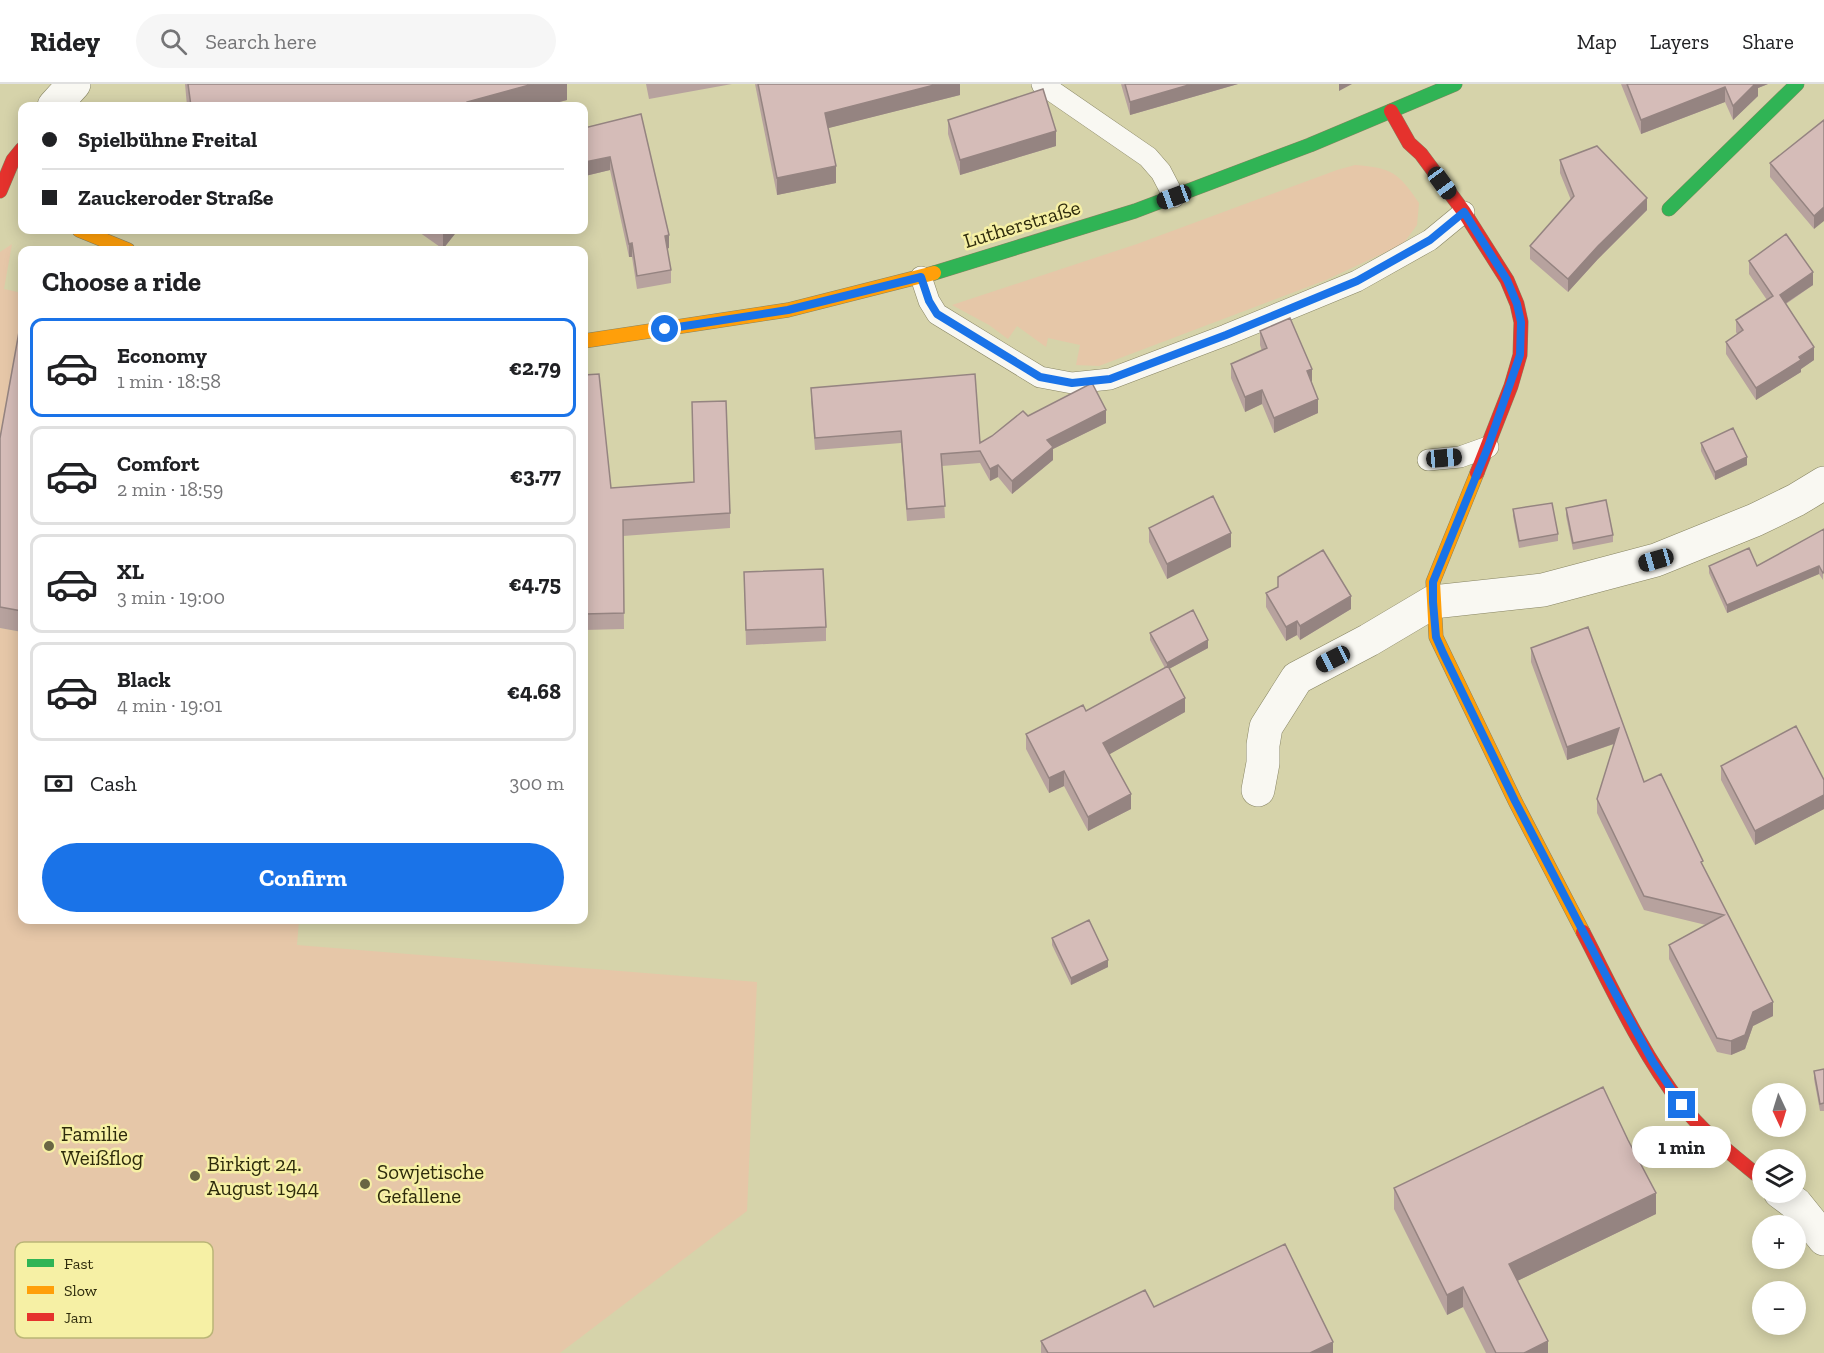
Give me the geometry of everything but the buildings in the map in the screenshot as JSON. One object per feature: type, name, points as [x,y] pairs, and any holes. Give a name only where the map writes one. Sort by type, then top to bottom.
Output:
[{"type":"street","points":[[58,102],[74,84]]},
{"type":"street","name":"Lutherstraße","points":[[588,340],[788,310],[921,277],[1096,224],[1174,197],[1310,146],[1455,84]]},
{"type":"street","points":[[1669,209],[1797,84]]},
{"type":"street","points":[[1391,111],[1409,143],[1464,212],[1507,280],[1517,304],[1521,322],[1520,355],[1488,447],[1433,582],[1436,637],[1515,801],[1653,1062],[1682,1105],[1726,1150],[1752,1171]]},
{"type":"street","points":[[3,196],[13,160],[18,154]]},
{"type":"street","points":[[89,234],[118,246]]},
{"type":"street","points":[[1258,789],[1266,728],[1297,678],[1369,640],[1433,602],[1543,590],[1656,560],[1755,520],[1824,483]]},
{"type":"street","points":[[1795,1203],[1824,1239]]},
{"type":"lane","points":[[1042,84],[1148,158],[1161,172],[1174,197]]},
{"type":"lane","points":[[921,277],[929,301],[937,314],[1040,377],[1072,383],[1110,379],[1226,335],[1357,281],[1430,240],[1464,212]]},
{"type":"lane","points":[[1428,460],[1460,457],[1488,447]]},
{"type":"shaded area","points":[[1355,165],[1378,168],[1393,174],[1405,184],[1419,203],[1417,225],[1403,244],[1326,280],[1099,366],[1076,365],[1080,345],[1048,338],[1046,347],[1017,326],[1008,339],[989,325],[952,305],[1137,244]]},
{"type":"shaded area","points":[[12,244],[4,289],[18,292],[18,357],[0,459],[0,252]]},
{"type":"shaded area","points":[[0,628],[18,631],[18,924],[299,924],[297,945],[757,982],[747,1211],[560,1353],[0,1353]]},
{"type":"traffic: fast","points":[[934,273],[1135,211],[1310,145],[1455,84]]},
{"type":"traffic: fast","points":[[1669,209],[1797,84]]},
{"type":"traffic: slow","points":[[89,234],[118,246]]},
{"type":"traffic: slow","points":[[588,340],[788,310],[934,273]]},
{"type":"traffic: slow","points":[[1477,473],[1433,582],[1436,637],[1515,801],[1583,932]]},
{"type":"traffic: jam","points":[[1391,111],[1409,143],[1421,154],[1464,212],[1507,280],[1517,304],[1521,322],[1520,355],[1511,386],[1477,473]]},
{"type":"traffic: jam","points":[[0,191],[13,160],[18,154]]},
{"type":"traffic: jam","points":[[1583,932],[1628,1020],[1653,1063],[1681,1104],[1719,1144],[1752,1171]]},
{"type":"place","name":"Familie Weißflog","points":[[49,1146]]},
{"type":"place","name":"Birkigt 24. August 1944","points":[[195,1176]]},
{"type":"place","name":"Sowjetische Gefallene","points":[[365,1184]]},
{"type":"route","points":[[665,329],[788,310],[921,277],[929,301],[937,314],[980,338],[1040,377],[1072,383],[1110,379],[1226,335],[1357,281],[1430,240],[1464,212],[1507,280],[1517,304],[1521,322],[1520,355],[1488,447],[1433,582],[1436,637],[1515,801],[1615,993],[1653,1062],[1682,1105]]}]
